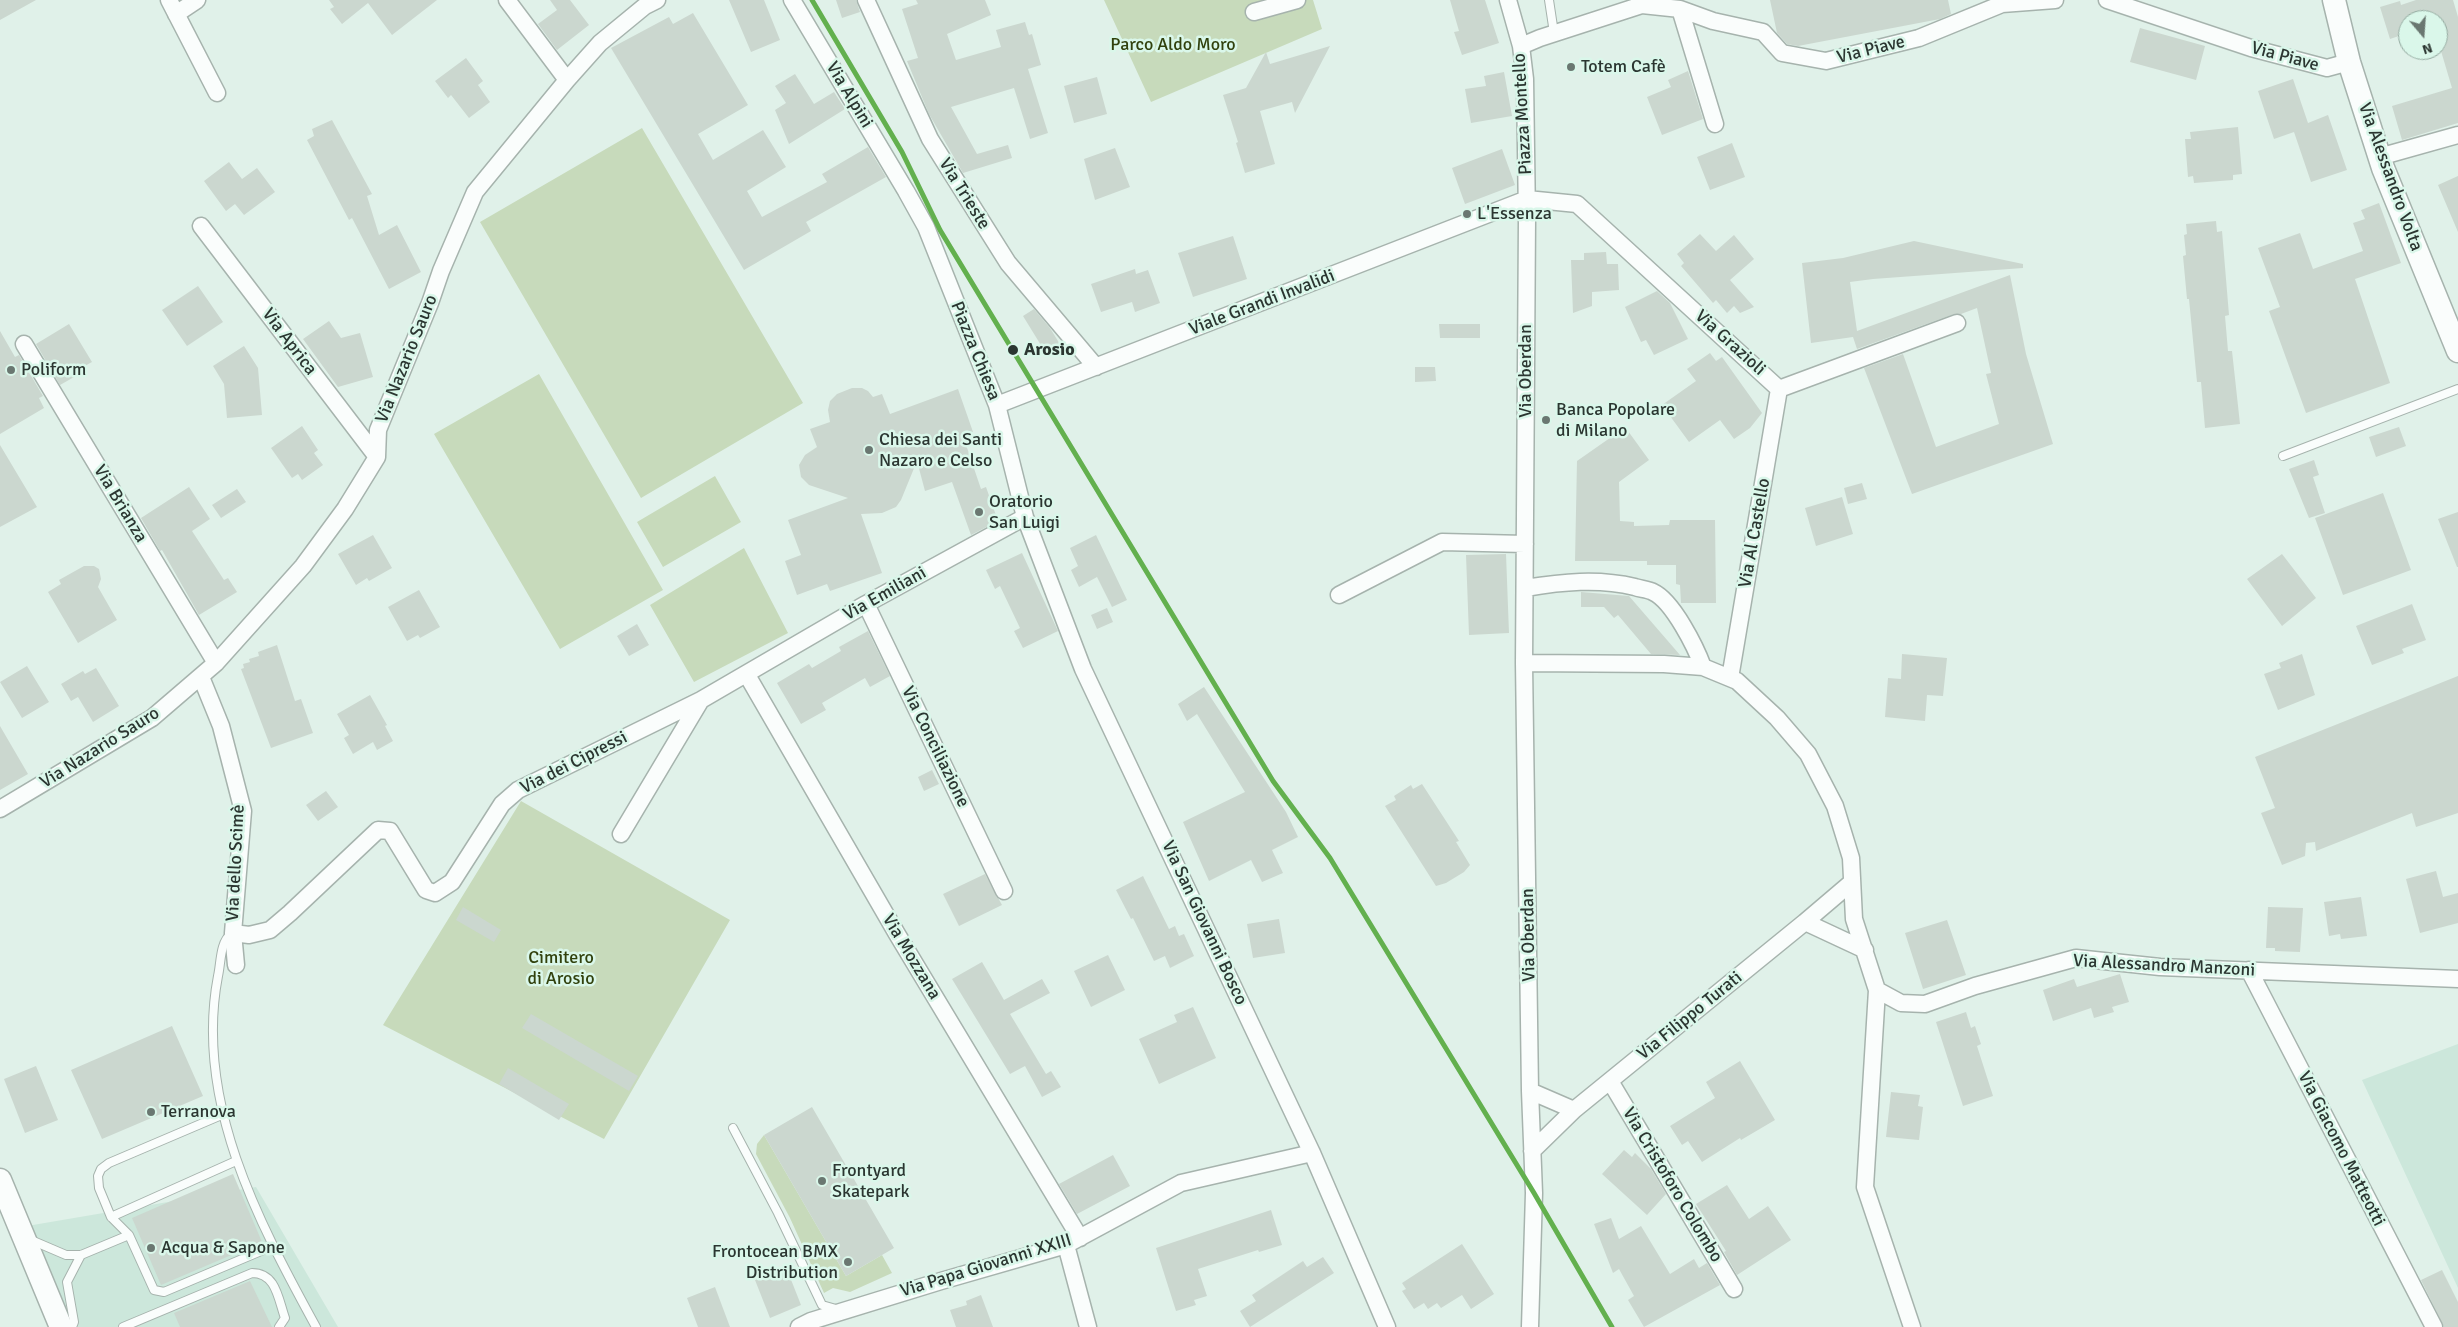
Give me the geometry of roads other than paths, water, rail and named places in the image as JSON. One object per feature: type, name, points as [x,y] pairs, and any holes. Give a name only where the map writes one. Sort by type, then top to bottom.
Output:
[{"type":"street","points":[[196,0],[172,7],[217,93]]},
{"type":"street","points":[[507,0],[567,80]]},
{"type":"street","name":"Via Nazario Sauro","points":[[0,809],[152,718],[216,663],[303,566],[346,510],[376,457],[378,430],[441,271],[475,192],[519,141],[567,80],[600,43],[645,6],[657,0]]},
{"type":"street","name":"Via Alpini","points":[[792,0],[906,190]]},
{"type":"street","name":"Via Trieste","points":[[866,0],[930,139],[1008,263],[1096,367]]},
{"type":"street","points":[[1254,12],[1297,0]]},
{"type":"street","name":"Piazza Montello","points":[[1508,0],[1521,46],[1525,79],[1527,199]]},
{"type":"street","name":"Via Piave","points":[[1521,46],[1554,33],[1642,5],[1680,10],[1713,22],[1763,32],[1782,54],[1826,61],[1918,38],[2002,4],[2055,0]]},
{"type":"street","name":"Via Piave","points":[[2108,0],[2270,53],[2327,68],[2349,62]]},
{"type":"street","name":"Via Alessandro Volta","points":[[2334,0],[2349,62],[2379,157],[2458,351]]},
{"type":"street","points":[[1680,10],[1715,124]]},
{"type":"street","points":[[2379,157],[2458,135]]},
{"type":"street","name":"Piazza Chiesa","points":[[906,190],[926,227],[997,405],[1025,517]]},
{"type":"street","name":"Viale Grandi Invalidi","points":[[997,405],[1527,199]]},
{"type":"street","name":"Via Grazioli","points":[[1527,199],[1577,204],[1779,388],[1957,323]]},
{"type":"street","name":"Via Oberdan","points":[[1527,199],[1524,663],[1532,1151],[1530,1327]]},
{"type":"street","name":"Via Aprica","points":[[201,226],[376,457]]},
{"type":"street","name":"Via Brianza","points":[[24,344],[216,663]]},
{"type":"street","name":"Via Al Castello","points":[[1730,678],[1779,388]]},
{"type":"street","name":"Via Emiliani","points":[[747,674],[866,604],[1025,517]]},
{"type":"street","name":"Via San Giovanni Bosco","points":[[1025,517],[1083,668],[1312,1153],[1387,1327]]},
{"type":"street","points":[[1339,595],[1442,542],[1525,544]]},
{"type":"street","points":[[1525,588],[1559,583],[1612,582],[1654,592],[1674,613],[1693,641],[1703,667]]},
{"type":"street","name":"Via Conciliazione","points":[[866,604],[1004,891]]},
{"type":"street","points":[[1524,663],[1664,664],[1703,667],[1737,681],[1777,718],[1808,754],[1835,806],[1852,858],[1854,919],[1877,990],[1865,1187],[1912,1327]]},
{"type":"street","name":"Via dei Cipressi","points":[[233,933],[249,935],[270,930],[378,830],[390,831],[426,890],[435,893],[452,882],[502,804],[518,790],[700,700],[747,674]]},
{"type":"street","name":"Via Mozzana","points":[[747,674],[1073,1242],[1088,1327]]},
{"type":"street","name":"Via dello Scimè","points":[[201,677],[221,726],[243,811],[233,933],[236,965]]},
{"type":"street","points":[[621,834],[700,700]]},
{"type":"street","name":"Via Filippo Turati","points":[[1532,1151],[1574,1110],[1852,882]]},
{"type":"street","points":[[1805,922],[1865,950]]},
{"type":"street","name":"Via Alessandro Manzoni","points":[[1877,990],[1901,1003],[1925,1004],[1975,986],[2076,958],[2160,967],[2458,979]]},
{"type":"street","name":"Via Giacomo Matteotti","points":[[2249,970],[2434,1327]]},
{"type":"street","name":"Via Cristoforo Colombo","points":[[1610,1081],[1734,1289]]},
{"type":"street","points":[[1530,1091],[1574,1110]]},
{"type":"street","name":"Via Papa Giovanni XXIII","points":[[799,1327],[848,1309],[1073,1242],[1181,1183],[1312,1153]]},
{"type":"street","points":[[0,1180],[61,1327]]},
{"type":"lane","points":[[1549,0],[1554,33]]},
{"type":"lane","points":[[2283,456],[2458,389]]},
{"type":"lane","points":[[233,933],[227,937],[224,944],[216,987],[214,1045],[219,1096],[236,1161],[273,1246],[316,1327]]},
{"type":"lane","points":[[224,1114],[109,1163],[101,1169],[98,1176],[99,1188],[111,1216],[129,1235],[154,1290],[158,1292],[164,1292],[273,1246]]},
{"type":"lane","points":[[733,1128],[778,1213],[822,1305],[830,1309],[848,1309]]},
{"type":"lane","points":[[111,1216],[236,1161]]},
{"type":"lane","points":[[24,1237],[66,1255],[81,1255],[129,1235]]},
{"type":"lane","points":[[72,1327],[74,1315],[67,1282],[81,1255]]},
{"type":"lane","points":[[123,1327],[252,1273],[262,1273],[270,1279],[285,1318],[279,1327]]},
{"type":"place","name":"Totem Cafè","points":[[1571,67]]},
{"type":"place","name":"L'Essenza","points":[[1467,214]]},
{"type":"place","name":"Arosio","points":[[1013,350]]},
{"type":"place","name":"Poliform","points":[[11,370]]},
{"type":"place","name":"Banca Popolare di Milano","points":[[1546,420]]},
{"type":"place","name":"Chiesa dei Santi Nazaro e Celso","points":[[869,450]]},
{"type":"place","name":"Oratorio San Luigi","points":[[979,512]]},
{"type":"place","name":"Terranova","points":[[151,1112]]},
{"type":"place","name":"Frontyard Skatepark","points":[[822,1181]]},
{"type":"place","name":"Acqua & Sapone","points":[[151,1248]]},
{"type":"place","name":"Frontocean BMX Distribution","points":[[848,1262]]},
{"type":"park label","name":"Parco Aldo Moro","points":[[1173,45]]},
{"type":"park label","name":"Cimitero di Arosio","points":[[561,968]]}]
